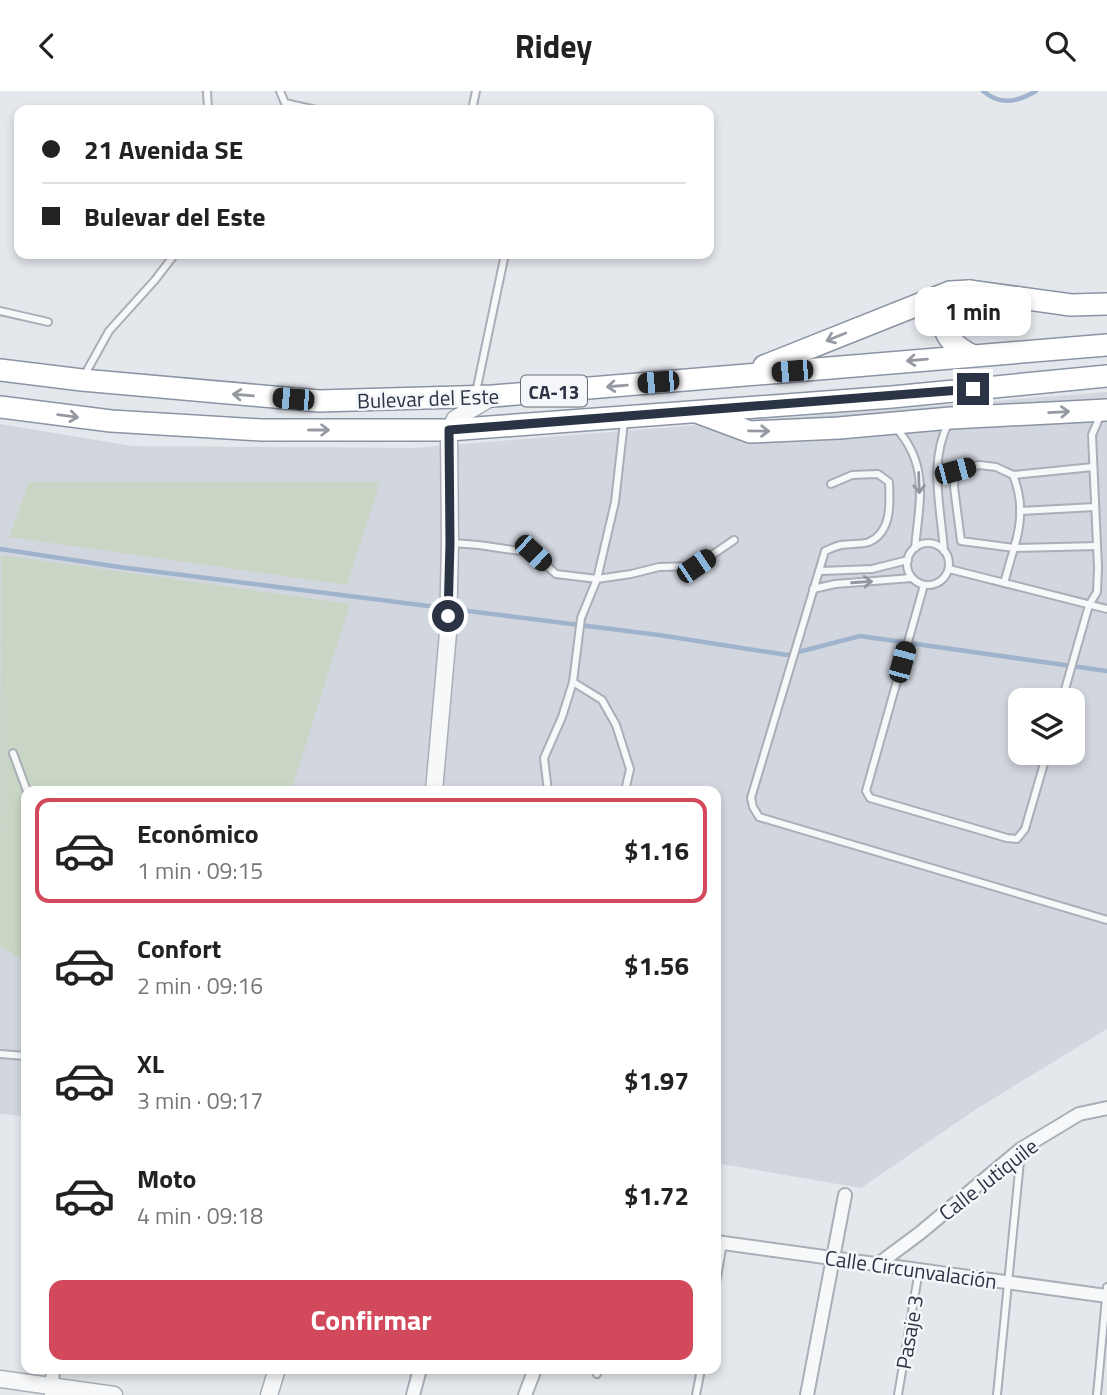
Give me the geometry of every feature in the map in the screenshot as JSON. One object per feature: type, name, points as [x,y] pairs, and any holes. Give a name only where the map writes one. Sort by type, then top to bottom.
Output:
[{"type":"highway","points":[[741,375],[950,292],[968,291],[1071,305],[1107,304]]},
{"type":"highway","points":[[968,291],[954,301],[944,317],[944,328],[954,346],[971,355]]},
{"type":"highway","name":"Bulevar del Este","points":[[0,370],[319,401],[484,397],[1107,345]]},
{"type":"highway","points":[[824,401],[862,391],[999,376],[1013,367],[1018,352]]},
{"type":"highway","name":"Bulevar del Este","points":[[0,407],[111,421],[261,430],[449,430],[1107,376]]},
{"type":"highway","points":[[951,418],[975,403],[1107,389]]},
{"type":"highway","points":[[694,411],[750,432],[1105,410]]},
{"type":"street","points":[[435,786],[448,633],[449,430],[455,419],[484,397]]},
{"type":"street","name":"Calle Jutiquile","points":[[877,1265],[1021,1149],[1079,1114],[1107,1108]]},
{"type":"street","points":[[807,1395],[845,1195]]},
{"type":"street","name":"Calle Circunvalación","points":[[721,1242],[1007,1283],[1107,1293]]},
{"type":"street","points":[[269,1395],[275,1374]]},
{"type":"street","points":[[413,1395],[419,1374]]},
{"type":"street","points":[[526,1395],[533,1374]]},
{"type":"street","points":[[0,1380],[51,1391],[114,1395]]},
{"type":"lane","points":[[280,91],[285,103],[294,105]]},
{"type":"lane","points":[[82,380],[109,331],[171,259]]},
{"type":"lane","points":[[484,397],[504,259]]},
{"type":"lane","points":[[0,311],[48,322]]},
{"type":"lane","points":[[1065,688],[1089,605],[1097,592],[1092,435],[1096,421],[1105,410]]},
{"type":"lane","points":[[547,786],[544,758],[562,717],[573,682],[581,618],[597,579],[615,502],[624,417]]},
{"type":"lane","points":[[944,551],[937,464],[940,438],[951,418]]},
{"type":"lane","points":[[893,425],[908,442],[919,465],[920,497],[915,548],[907,566],[912,578]]},
{"type":"lane","points":[[1093,467],[1013,475],[996,467],[979,465],[955,471],[954,487],[961,541],[1014,548],[1097,546]]},
{"type":"lane","points":[[831,484],[852,475],[878,474],[888,482],[890,506],[887,522],[880,534],[868,542],[840,545],[825,551],[751,798],[759,817],[1107,921]]},
{"type":"lane","points":[[1004,583],[1018,534],[1020,511],[1021,495],[1013,475]]},
{"type":"lane","points":[[1020,511],[1095,507]]},
{"type":"lane","points":[[450,543],[533,553],[556,574],[597,579],[659,567],[696,566],[734,540]]},
{"type":"lane","points":[[813,589],[835,584],[912,578],[924,585],[937,584],[943,580],[949,569],[948,556],[940,546],[927,543],[915,548]]},
{"type":"lane","points":[[821,571],[872,569],[908,560]]},
{"type":"lane","points":[[949,569],[1107,608]]},
{"type":"lane","points":[[924,585],[866,791],[870,798],[1017,839],[1025,829],[1044,765]]},
{"type":"lane","points":[[573,682],[602,700],[617,725],[630,769],[626,786]]},
{"type":"lane","points":[[13,753],[25,786]]},
{"type":"lane","points":[[0,1055],[21,1056]]},
{"type":"lane","points":[[997,1395],[1021,1149]]},
{"type":"lane","name":"Pasaje 3","points":[[898,1395],[919,1270]]},
{"type":"lane","points":[[1097,1395],[1107,1293]]},
{"type":"lane","points":[[696,1395],[700,1374]]},
{"type":"shaded area","points":[[1107,392],[1107,1029],[975,1110],[861,1188],[721,1164],[721,786],[21,786],[21,1116],[0,1114],[0,424],[132,446],[413,448]]},
{"type":"green space","points":[[29,482],[380,482],[347,585],[9,537]]},
{"type":"green space","points":[[1,555],[350,604],[293,786],[21,786],[21,960],[0,946]]},
{"type":"waterway","points":[[983,91],[996,99],[1009,101],[1036,91]]},
{"type":"waterway","points":[[0,549],[119,567],[659,635],[787,655],[860,636],[1107,671]]},
{"type":"route","points":[[448,616],[449,430],[973,389]]}]
